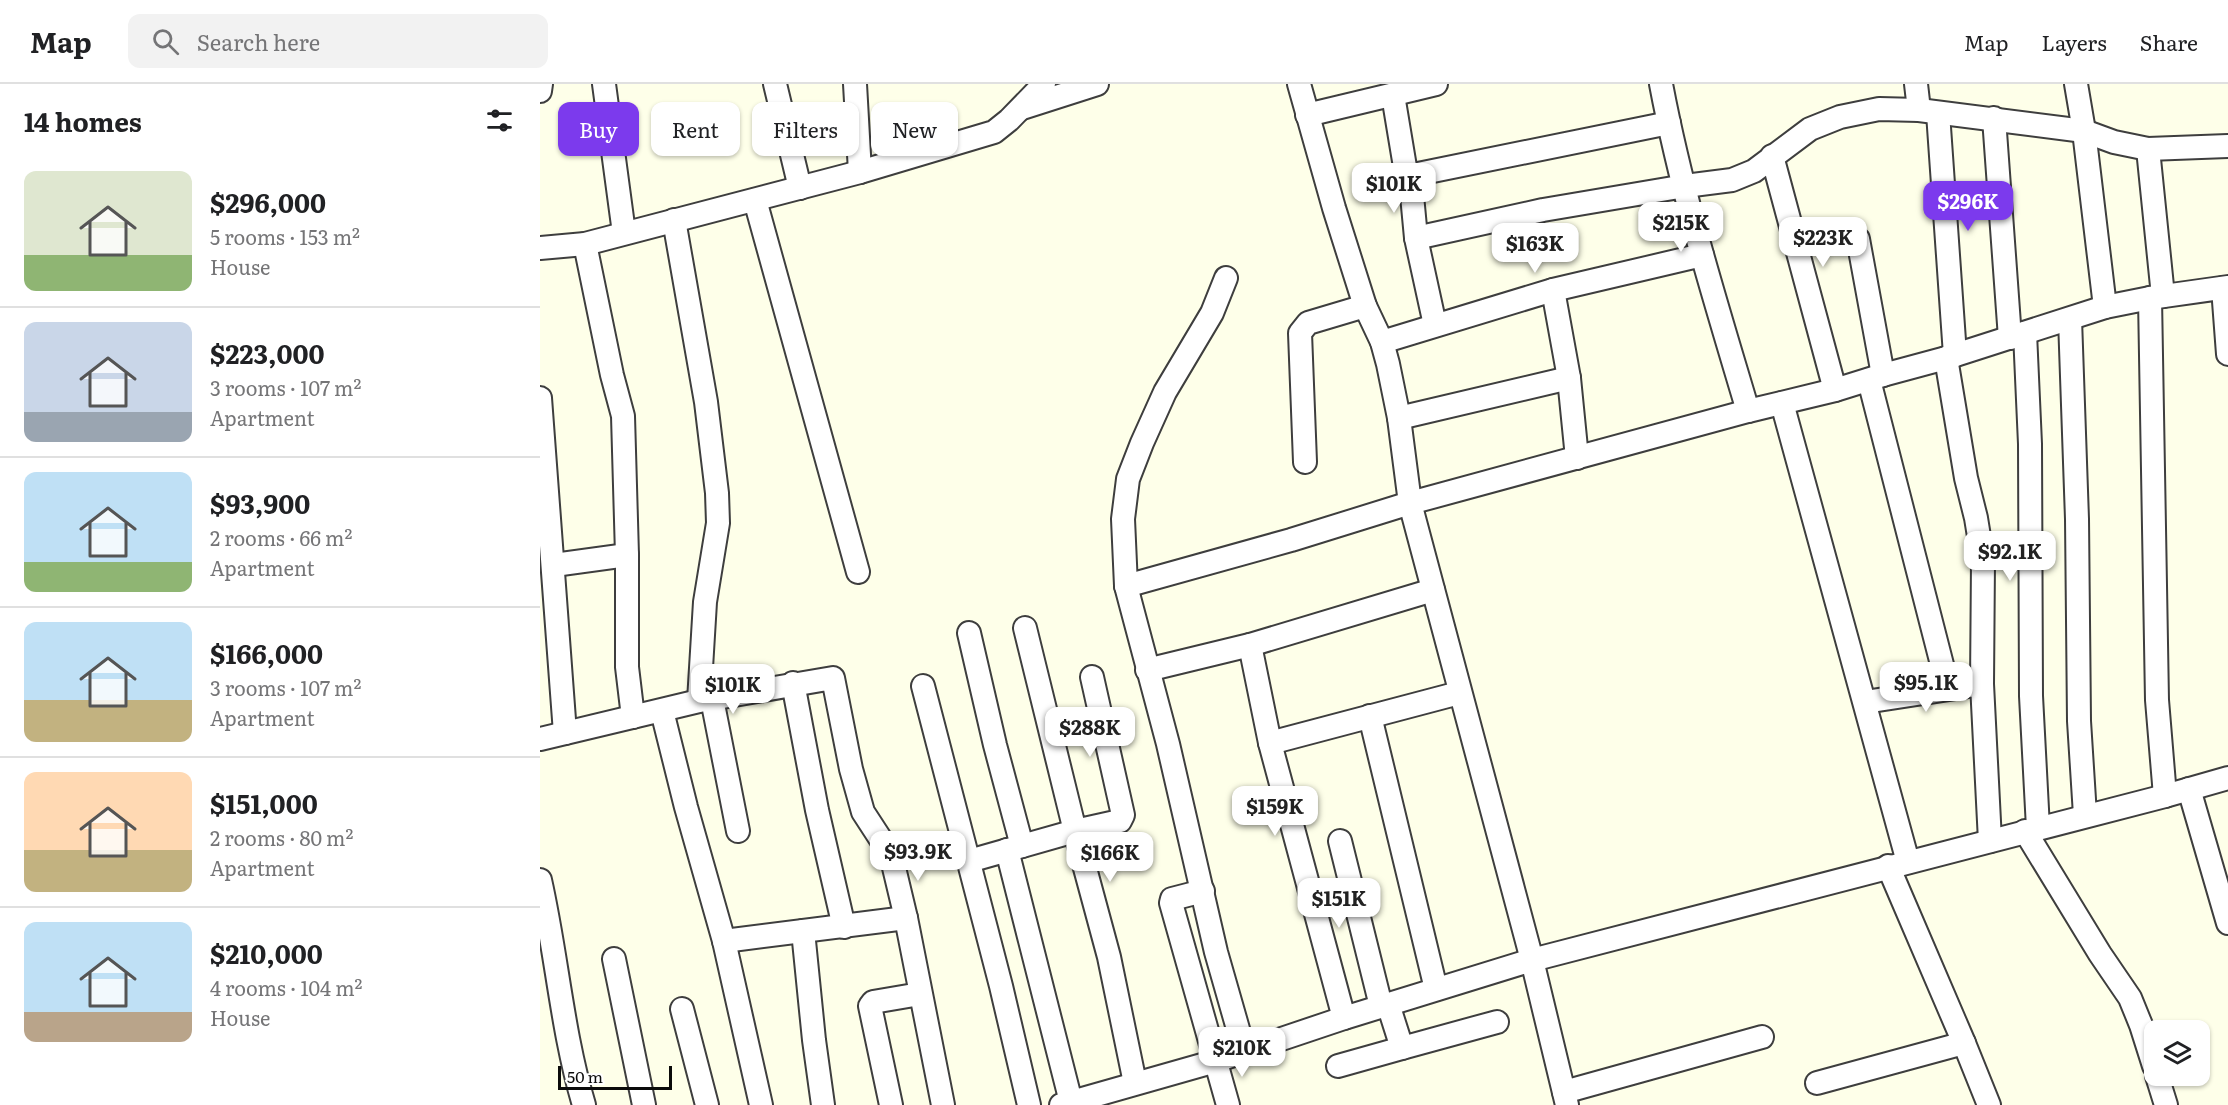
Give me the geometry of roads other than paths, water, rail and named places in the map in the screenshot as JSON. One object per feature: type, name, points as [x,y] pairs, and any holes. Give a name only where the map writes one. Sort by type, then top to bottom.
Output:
[{"type":"street","points":[[540,91],[541,84]]},
{"type":"street","points":[[604,84],[624,233]]},
{"type":"street","points":[[775,84],[800,188]]},
{"type":"street","points":[[855,84],[860,172]]},
{"type":"street","points":[[540,248],[585,244],[860,172],[994,132],[1044,84]]},
{"type":"street","points":[[1018,110],[1097,84]]},
{"type":"street","points":[[1299,84],[1365,306],[1382,342],[1399,418],[1410,503],[1532,960],[1566,1098],[1762,1037]]},
{"type":"street","points":[[1307,115],[1436,84]]},
{"type":"street","points":[[1661,84],[1702,255],[1748,411]]},
{"type":"street","points":[[1916,84],[1929,111],[1950,356],[1965,478],[1976,518],[1983,561],[1982,684],[1990,841]]},
{"type":"street","points":[[2076,84],[2084,131],[2105,307]]},
{"type":"street","points":[[1393,95],[1405,168],[1410,174],[1416,238],[1436,325]]},
{"type":"street","points":[[1416,238],[1543,210],[1732,180],[1754,171],[1810,129],[1840,117],[1879,109],[1929,111],[2084,131],[2114,142],[2148,149],[2228,146]]},
{"type":"street","points":[[1994,118],[2030,444],[2031,830],[2100,954],[2130,998],[2144,1034]]},
{"type":"street","points":[[1410,174],[1669,123]]},
{"type":"street","points":[[2148,149],[2156,297],[2157,700],[2165,796]]},
{"type":"street","points":[[1772,156],[1835,390]]},
{"type":"street","points":[[755,200],[858,572]]},
{"type":"street","points":[[674,220],[703,380],[717,493],[718,523],[705,602],[705,700],[738,831]]},
{"type":"street","points":[[1858,240],[1876,377],[1948,688]]},
{"type":"street","points":[[585,244],[612,375],[623,416],[627,667],[633,717]]},
{"type":"street","points":[[1382,342],[1553,290],[1702,255]]},
{"type":"street","points":[[1226,278],[1212,314],[1165,393],[1128,479],[1123,519],[1126,586],[1168,744],[1216,952],[1244,1050]]},
{"type":"street","points":[[1126,586],[1291,540],[1410,503],[1748,411],[1835,390],[2070,320],[2105,307],[2156,297],[2225,288],[2228,354]]},
{"type":"street","points":[[1553,290],[1569,378],[1577,458]]},
{"type":"street","points":[[1305,462],[1300,333],[1308,322],[1365,306]]},
{"type":"street","points":[[2070,320],[2077,519],[2079,721],[2085,816]]},
{"type":"street","points":[[1399,418],[1569,378]]},
{"type":"street","points":[[540,398],[565,733]]},
{"type":"street","points":[[1782,403],[1823,558],[1865,702],[1898,864],[1989,1105]]},
{"type":"street","points":[[554,565],[627,555]]},
{"type":"street","points":[[1147,670],[1250,645],[1433,590]]},
{"type":"street","points":[[1024,628],[1109,957],[1127,1092]]},
{"type":"street","points":[[969,633],[995,745],[1066,1103],[1127,1092],[1244,1050],[1532,960],[2228,778]]},
{"type":"street","points":[[1250,645],[1270,743],[1344,1018]]},
{"type":"street","points":[[969,861],[1075,831],[1120,821],[1124,815],[1092,677]]},
{"type":"street","points":[[540,739],[705,700],[793,683],[834,678],[850,769],[860,803],[863,812],[891,855],[906,918],[943,1105]]},
{"type":"street","points":[[793,683],[817,810],[844,927]]},
{"type":"street","points":[[1865,702],[1982,684]]},
{"type":"street","points":[[923,686],[1029,1105]]},
{"type":"street","points":[[1270,743],[1459,693]]},
{"type":"street","points":[[662,711],[686,807],[724,941],[761,1105]]},
{"type":"street","points":[[1370,716],[1436,989]]},
{"type":"street","points":[[2189,789],[2225,899],[2228,923]]},
{"type":"street","points":[[1340,841],[1384,1005],[1402,1048]]},
{"type":"street","points":[[540,880],[555,952],[564,1024],[584,1105]]},
{"type":"street","points":[[1203,891],[1176,897],[1171,903],[1228,1105]]},
{"type":"street","points":[[724,941],[906,918]]},
{"type":"street","points":[[803,931],[814,1040],[824,1105]]},
{"type":"street","points":[[614,959],[644,1105]]},
{"type":"street","points":[[891,1105],[870,1006],[873,1002],[920,994]]},
{"type":"street","points":[[682,1009],[706,1105]]},
{"type":"street","points":[[1338,1066],[1497,1022]]},
{"type":"street","points":[[1817,1083],[1964,1043]]},
{"type":"street","points":[[2160,1086],[2166,1105]]}]
